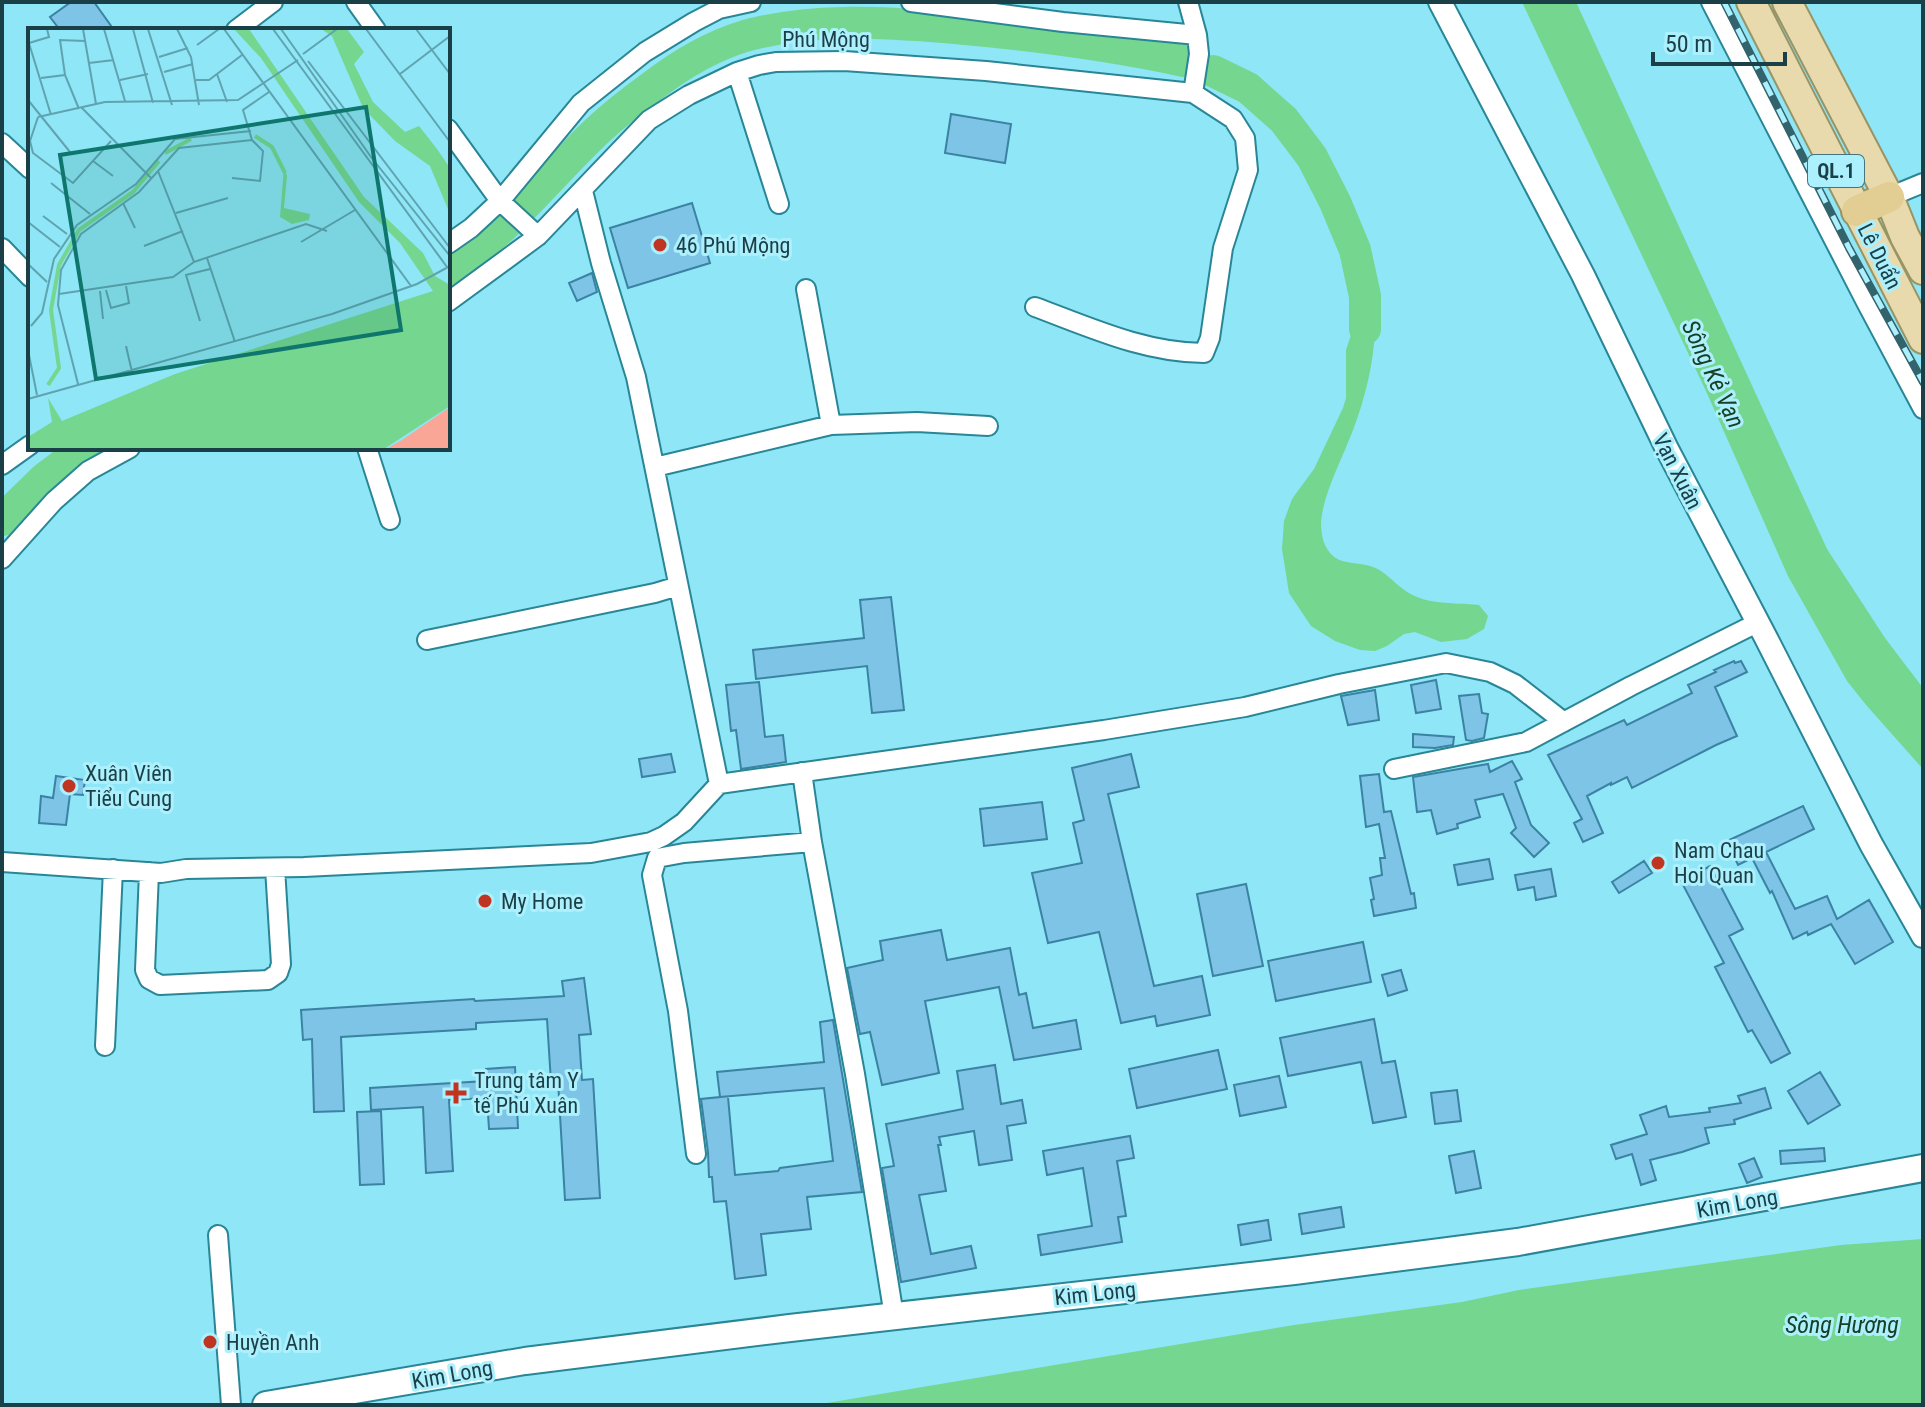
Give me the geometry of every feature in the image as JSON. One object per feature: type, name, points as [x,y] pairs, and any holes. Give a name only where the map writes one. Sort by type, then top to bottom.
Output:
[{"type":"highway","points":[[1857,211],[1889,197]]},
{"type":"main road","name":"Lê Duẩn","points":[[1751,2],[1923,339]]},
{"type":"main road","name":"Lê Duẩn","points":[[1787,2],[1889,197],[1923,270]]},
{"type":"main road","name":"Kim Long","points":[[266,1405],[525,1361],[1518,1242],[1923,1168]]},
{"type":"street","points":[[239,28],[273,2]]},
{"type":"street","points":[[356,2],[375,28]]},
{"type":"street","points":[[450,243],[504,205],[581,103],[645,52],[719,9],[751,2]]},
{"type":"street","points":[[911,2],[1063,22],[1197,35]]},
{"type":"street","points":[[1035,307],[1127,341],[1204,353],[1210,338],[1223,248],[1248,170],[1245,138],[1233,119],[1193,93],[1199,54],[1188,2]]},
{"type":"street","name":"Vạn Xuân","points":[[1440,2],[1583,275],[1666,447],[1871,844],[1923,936]]},
{"type":"street","points":[[1711,2],[1923,409]]},
{"type":"street","name":"Phú Mộng","points":[[450,300],[583,191],[649,120],[689,95],[737,72],[776,62],[844,61],[986,71],[1193,93]]},
{"type":"street","points":[[737,72],[779,204]]},
{"type":"street","points":[[450,132],[504,205],[532,231]]},
{"type":"street","points":[[2,143],[28,167]]},
{"type":"street","points":[[1889,197],[1923,183]]},
{"type":"street","points":[[583,191],[601,263],[636,377],[719,784]]},
{"type":"street","points":[[2,248],[28,275]]},
{"type":"street","points":[[806,289],[831,425]]},
{"type":"street","points":[[655,467],[831,425],[917,422],[988,426]]},
{"type":"street","points":[[2,465],[28,446]]},
{"type":"street","points":[[2,559],[54,501],[88,471],[126,450]]},
{"type":"street","points":[[368,450],[390,520]]},
{"type":"street","points":[[427,640],[678,586]]},
{"type":"street","points":[[1394,769],[1526,742],[1757,623]]},
{"type":"street","points":[[2,862],[161,873],[186,869],[576,855],[651,842],[675,830],[719,784],[1245,707],[1446,663],[1490,672],[1515,684],[1564,722]]},
{"type":"street","points":[[802,772],[894,1316]]},
{"type":"street","points":[[696,1154],[678,1011],[652,875],[657,858],[812,842]]},
{"type":"street","points":[[149,872],[145,970],[149,979],[160,985],[268,980],[278,973],[281,964],[275,868]]},
{"type":"street","points":[[105,1046],[113,869]]},
{"type":"street","points":[[218,1235],[231,1405]]},
{"type":"water","name":"Sông Kẻ Vạn","points":[[1522,2],[1576,2],[1827,549],[1885,638],[1923,688],[1923,769],[1847,681],[1788,576],[1706,391]]},
{"type":"water","points":[[1363,288],[1374,318],[1373,354],[1357,418],[1325,500],[1321,522],[1323,540],[1337,559],[1378,569],[1420,598],[1479,605],[1488,616],[1484,629],[1467,639],[1441,642],[1415,632],[1404,634],[1375,651],[1360,650],[1335,641],[1311,626],[1289,593],[1282,549],[1284,521],[1292,499],[1314,469],[1343,408],[1346,398],[1346,350]]},
{"type":"water","name":"Sông Hương","points":[[1923,1239],[1923,1405],[815,1405],[1294,1325],[1462,1302],[1519,1290],[1841,1245]]},
{"type":"building","points":[[71,2],[94,2],[113,28],[58,28],[50,17]]},
{"type":"building","points":[[951,114],[1011,124],[1005,163],[945,153]]},
{"type":"building","name":"46 Phú Mộng","points":[[692,203],[710,263],[628,288],[610,228]]},
{"type":"building","points":[[592,273],[597,292],[577,301],[569,283]]},
{"type":"building","points":[[891,597],[904,710],[872,713],[867,666],[756,679],[753,650],[864,638],[860,600]]},
{"type":"building","points":[[1734,661],[1741,661],[1747,672],[1715,687],[1737,736],[1632,788],[1627,777],[1587,796],[1603,833],[1583,842],[1574,823],[1582,819],[1548,755],[1624,720],[1627,725],[1692,693],[1688,685]]},
{"type":"building","points":[[1436,680],[1441,709],[1416,713],[1411,685]]},
{"type":"building","points":[[759,682],[765,737],[783,735],[786,762],[741,769],[736,730],[731,731],[726,685]]},
{"type":"building","points":[[1375,690],[1379,720],[1348,725],[1341,696]]},
{"type":"building","points":[[1479,694],[1482,713],[1488,714],[1484,738],[1466,740],[1459,696]]},
{"type":"building","points":[[1413,734],[1454,737],[1453,745],[1413,747]]},
{"type":"building","points":[[671,754],[675,772],[642,777],[639,759]]},
{"type":"building","points":[[1131,754],[1139,787],[1108,794],[1154,986],[1202,976],[1210,1015],[1157,1026],[1155,1016],[1121,1023],[1099,932],[1048,943],[1032,873],[1082,863],[1073,823],[1084,820],[1072,768]]},
{"type":"building","points":[[1512,761],[1522,779],[1515,782],[1531,825],[1549,843],[1534,857],[1511,833],[1516,828],[1503,794],[1475,800],[1480,817],[1437,834],[1431,810],[1417,812],[1413,777],[1488,764],[1490,772]]},
{"type":"building","points":[[1379,774],[1384,812],[1391,811],[1416,908],[1374,916],[1370,878],[1382,875],[1380,858],[1385,858],[1379,824],[1366,827],[1360,776]]},
{"type":"building","points":[[56,776],[85,780],[83,795],[70,794],[66,825],[39,823],[41,796],[53,798]]},
{"type":"building","points":[[1042,802],[1047,839],[984,846],[980,809]]},
{"type":"building","points":[[1803,806],[1814,829],[1766,852],[1795,909],[1827,896],[1837,919],[1869,900],[1893,942],[1855,964],[1831,924],[1793,939],[1772,891],[1770,893],[1752,858],[1738,865],[1727,841]]},
{"type":"building","points":[[1489,859],[1493,879],[1458,885],[1454,865]]},
{"type":"building","points":[[1644,861],[1652,873],[1619,893],[1612,882]]},
{"type":"building","points":[[1710,866],[1743,929],[1729,936],[1790,1053],[1771,1063],[1752,1030],[1748,1032],[1715,967],[1724,963],[1681,881]]},
{"type":"building","points":[[1551,869],[1556,896],[1536,900],[1534,887],[1518,890],[1515,875]]},
{"type":"building","points":[[1246,884],[1263,966],[1213,976],[1197,894]]},
{"type":"building","points":[[941,930],[947,960],[1010,948],[1019,995],[1026,993],[1033,1028],[1076,1020],[1081,1049],[1014,1060],[999,987],[925,1001],[939,1073],[882,1085],[870,1032],[860,1034],[847,968],[883,960],[880,941]]},
{"type":"building","points":[[1363,942],[1371,982],[1276,1001],[1268,961]]},
{"type":"building","points":[[1401,970],[1407,990],[1388,996],[1382,975]]},
{"type":"building","points":[[584,978],[591,1034],[579,1035],[582,1080],[593,1079],[600,1198],[565,1200],[558,1081],[551,1082],[547,1019],[476,1023],[476,1029],[341,1037],[344,1111],[314,1112],[312,1039],[303,1040],[301,1010],[564,996],[562,981]]},
{"type":"building","points":[[1374,1019],[1382,1063],[1395,1061],[1406,1117],[1373,1123],[1361,1062],[1288,1076],[1280,1038]]},
{"type":"building","points":[[833,1020],[862,1192],[807,1197],[811,1229],[761,1234],[766,1275],[735,1279],[726,1201],[714,1202],[712,1177],[709,1177],[701,1099],[720,1097],[717,1072],[824,1062],[820,1022]],"holes":[[[824,1088],[833,1161],[735,1175],[728,1097],[720,1097]]]},
{"type":"building","points":[[1218,1050],[1227,1089],[1137,1108],[1129,1069]]},
{"type":"building","points":[[995,1065],[1001,1104],[1022,1100],[1026,1123],[1007,1126],[1012,1160],[979,1165],[974,1131],[939,1137],[946,1191],[919,1195],[931,1254],[971,1246],[976,1268],[901,1282],[882,1168],[894,1166],[886,1124],[963,1109],[957,1071]]},
{"type":"building","points":[[515,1067],[518,1128],[489,1129],[487,1098],[449,1100],[453,1171],[426,1173],[423,1107],[371,1110],[370,1088],[486,1081],[486,1069]]},
{"type":"building","points":[[1820,1072],[1840,1105],[1808,1124],[1788,1091]]},
{"type":"building","points":[[1279,1076],[1286,1107],[1240,1116],[1234,1085]]},
{"type":"building","points":[[1765,1088],[1771,1108],[1734,1120],[1735,1124],[1705,1128],[1709,1143],[1650,1160],[1656,1180],[1641,1185],[1632,1154],[1616,1159],[1611,1145],[1647,1134],[1640,1115],[1666,1106],[1669,1117],[1710,1112],[1709,1108],[1741,1103],[1738,1096]]},
{"type":"building","points":[[1457,1090],[1461,1121],[1435,1124],[1431,1093]]},
{"type":"building","points":[[381,1111],[384,1184],[360,1185],[357,1112]]},
{"type":"building","points":[[1130,1136],[1134,1158],[1117,1161],[1126,1216],[1118,1217],[1122,1242],[1041,1255],[1038,1235],[1092,1226],[1083,1168],[1047,1175],[1043,1151]]},
{"type":"building","points":[[1824,1148],[1825,1161],[1781,1164],[1780,1151]]},
{"type":"building","points":[[1474,1151],[1481,1188],[1456,1193],[1449,1156]]},
{"type":"building","points":[[1754,1158],[1762,1177],[1747,1183],[1739,1164]]},
{"type":"building","points":[[1341,1207],[1344,1227],[1302,1234],[1299,1214]]},
{"type":"building","points":[[1268,1220],[1271,1240],[1241,1245],[1238,1225]]},
{"type":"waterway","points":[[450,270],[490,239],[623,108],[684,65],[720,45],[745,36],[794,26],[894,24],[1035,36],[1184,61]]},
{"type":"waterway","points":[[1213,71],[1248,88],[1284,120],[1312,157],[1355,250],[1365,296],[1365,329]]},
{"type":"waterway","points":[[2,520],[45,478],[82,450]]},
{"type":"railway","points":[[1724,2],[1849,248],[1923,382]]},
{"type":"place","name":"46 Phú Mộng","points":[[660,245]]},
{"type":"place","name":"Xuân Viên Tiểu Cung","points":[[69,786]]},
{"type":"place","name":"Nam Chau Hoi Quan","points":[[1658,863]]},
{"type":"place","name":"My Home","points":[[485,901]]},
{"type":"place","name":"Trung tâm Y tế Phú Xuân","points":[[456,1093]]},
{"type":"place","name":"Huyền Anh","points":[[210,1342]]}]
